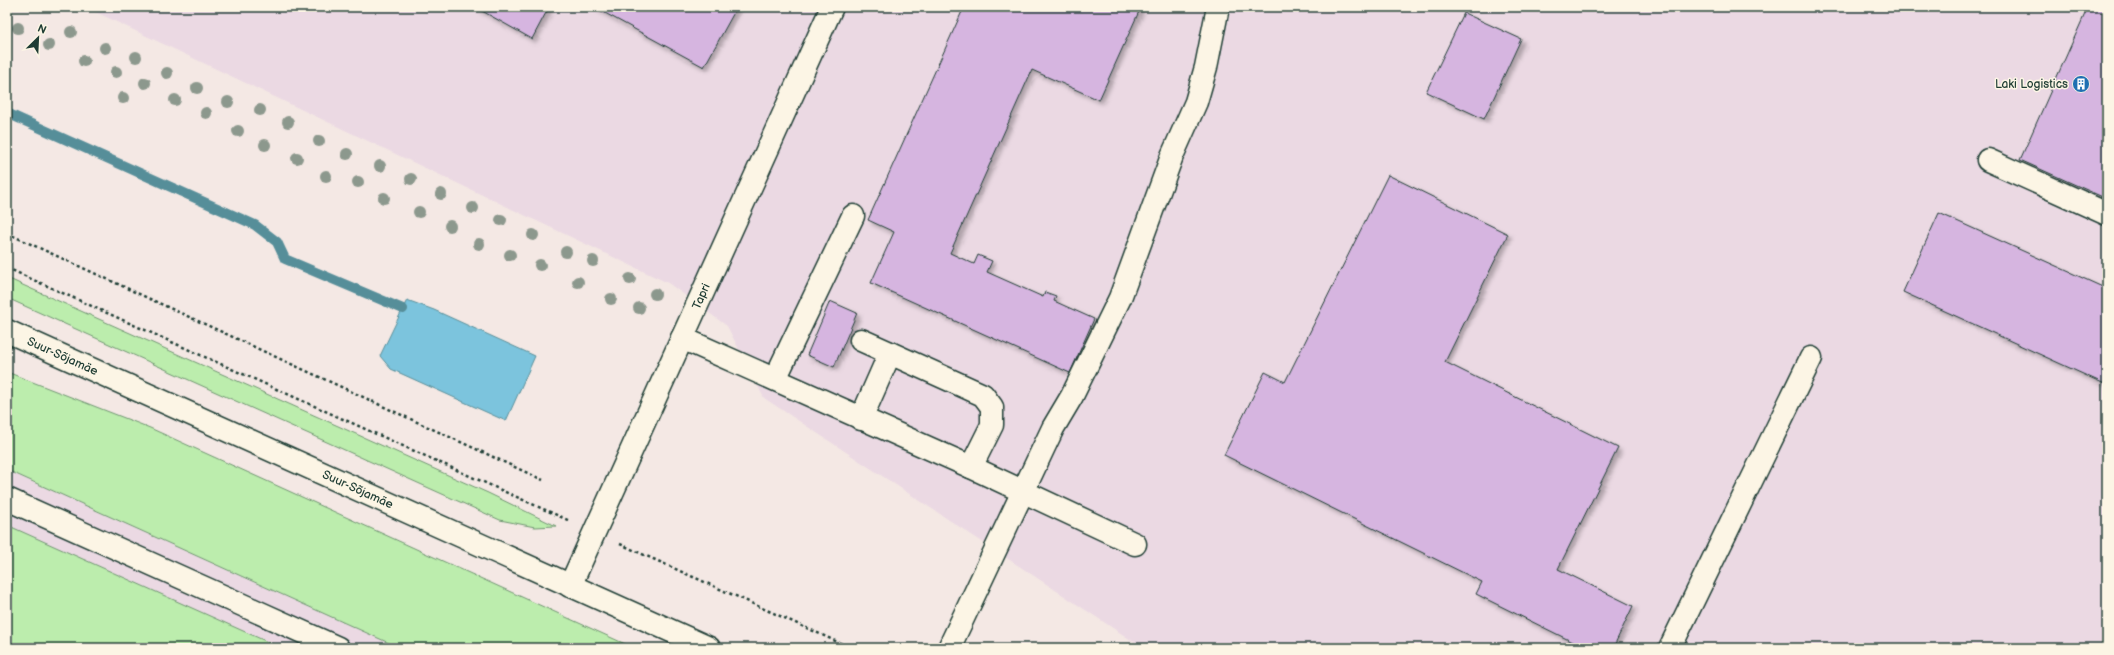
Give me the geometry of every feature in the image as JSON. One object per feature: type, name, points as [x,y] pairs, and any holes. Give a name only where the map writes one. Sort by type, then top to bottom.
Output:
[{"type":"main road","name":"Tapri","points":[[570,586],[832,7]]},
{"type":"main road","points":[[949,648],[1053,428],[1072,396],[1120,298],[1172,156],[1196,102],[1206,67],[1218,7]]},
{"type":"main road","points":[[1988,160],[2107,214]]},
{"type":"main road","points":[[776,379],[853,216]]},
{"type":"main road","name":"Suur-Sõjamäe","points":[[7,330],[709,648]]},
{"type":"main road","points":[[682,338],[971,467],[1136,544]]},
{"type":"main road","points":[[861,340],[983,395],[992,407],[992,425],[971,467]]},
{"type":"main road","points":[[861,419],[890,353]]},
{"type":"main road","points":[[1670,648],[1811,358]]},
{"type":"main road","points":[[7,499],[338,648]]},
{"type":"path","points":[[7,233],[543,480]]},
{"type":"path","points":[[7,268],[851,648]]},
{"type":"shaded area","points":[[85,7],[2107,7],[2107,648],[1147,648],[1131,640],[764,398],[727,326],[668,283]]},
{"type":"shaded area","points":[[7,470],[400,648],[7,648]]},
{"type":"green space","points":[[7,278],[488,493],[556,526],[535,527],[500,520],[7,298]]},
{"type":"green space","points":[[7,372],[150,428],[634,648],[400,648],[7,470]]},
{"type":"green space","points":[[7,525],[281,648],[7,648]]},
{"type":"water","points":[[407,300],[434,310],[535,356],[506,421],[391,369],[380,356]]},
{"type":"building","points":[[475,7],[549,7],[532,39]]},
{"type":"building","points":[[594,7],[737,7],[704,67]]},
{"type":"building","points":[[964,7],[1141,7],[1099,100],[1032,70],[950,253],[974,264],[978,255],[992,261],[987,272],[1043,297],[1045,292],[1056,296],[1054,301],[1094,319],[1070,373],[871,283],[894,232],[868,220]]},
{"type":"building","name":"Laki Logistics","points":[[2088,7],[2107,7],[2107,199],[2020,160]]},
{"type":"building","points":[[1464,13],[1521,39],[1484,119],[1426,92]]},
{"type":"building","points":[[1388,175],[1508,234],[1445,362],[1618,448],[1558,569],[1633,606],[1613,648],[1585,648],[1476,594],[1482,582],[1224,455],[1265,372],[1285,382]]},
{"type":"building","points":[[1939,213],[2107,289],[2107,385],[1903,292]]},
{"type":"building","points":[[830,301],[857,313],[834,367],[807,355]]},
{"type":"waterway","points":[[7,113],[255,225],[277,242],[285,259],[403,309]]},
{"type":"place","name":"Laki Logistics","points":[[2081,84]]}]
